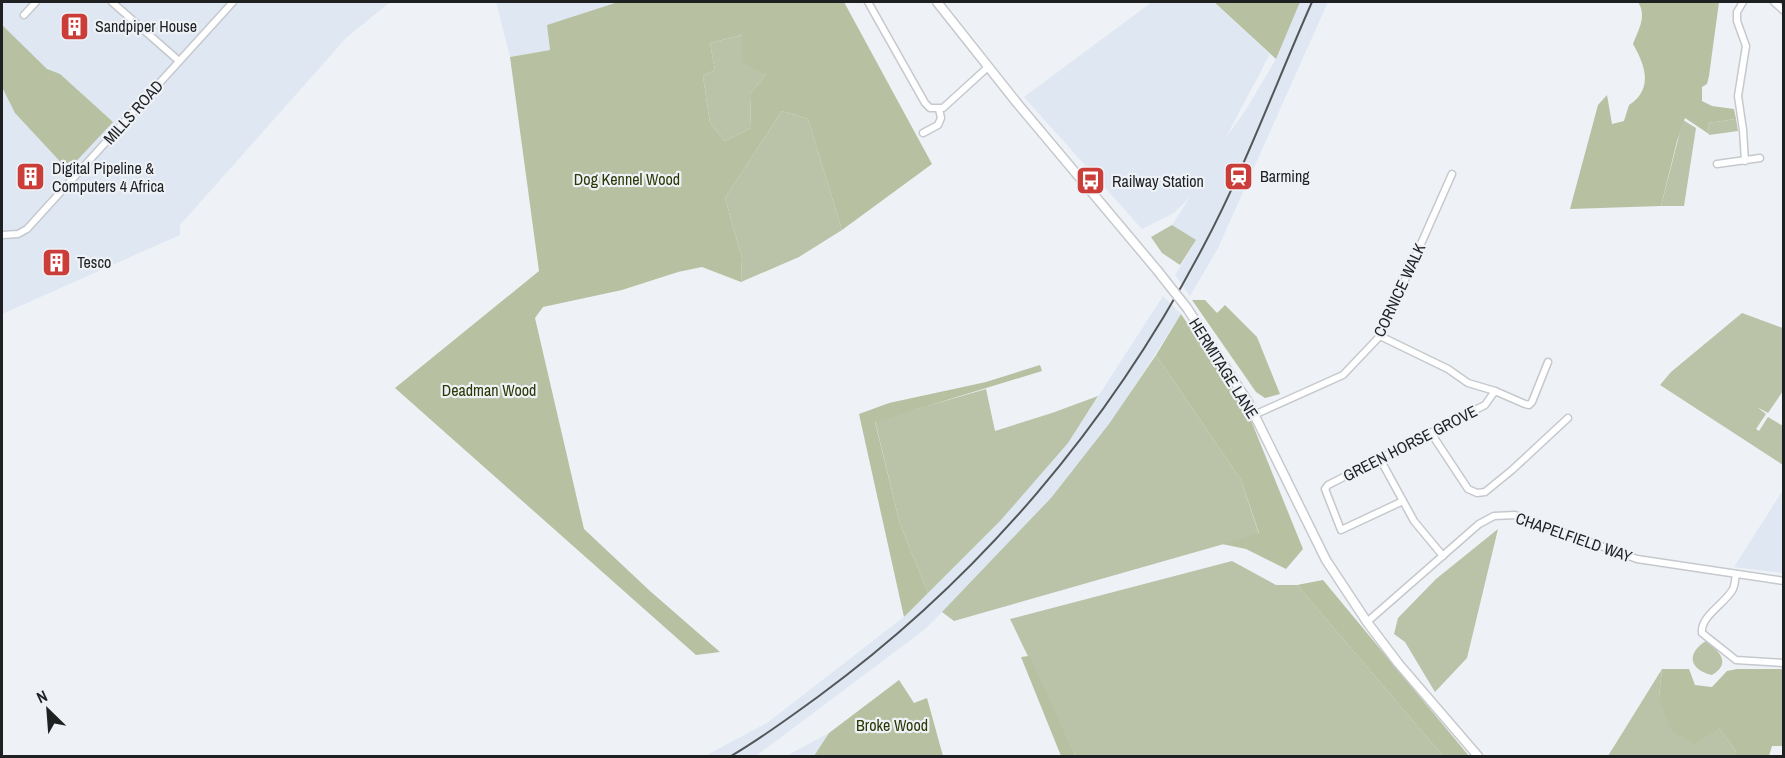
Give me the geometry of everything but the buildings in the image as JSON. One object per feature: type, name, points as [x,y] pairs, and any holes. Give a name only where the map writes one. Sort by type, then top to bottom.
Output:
[{"type":"main road","name":"HERMITAGE LANE","points":[[937,2],[1187,308],[1207,336],[1254,415],[1326,560],[1367,622],[1398,663],[1478,756]]},
{"type":"main road","points":[[942,2],[952,21]]},
{"type":"street","points":[[24,15],[36,2]]},
{"type":"street","points":[[112,2],[178,62]]},
{"type":"street","name":"MILLS ROAD","points":[[2,235],[18,234],[27,229],[233,2]]},
{"type":"street","points":[[868,2],[930,108],[944,108],[988,67]]},
{"type":"street","points":[[1743,2],[1737,12],[1737,21],[1746,46],[1738,96],[1745,161]]},
{"type":"street","points":[[1774,2],[1784,11]]},
{"type":"street","points":[[922,133],[938,125],[939,109]]},
{"type":"street","points":[[1718,164],[1760,158]]},
{"type":"street","name":"CORNICE WALK","points":[[1254,415],[1343,375],[1380,336],[1452,174]]},
{"type":"street","points":[[1380,336],[1448,369],[1468,383],[1496,391],[1529,405],[1548,362]]},
{"type":"street","name":"GREEN HORSE GROVE","points":[[1403,501],[1341,530],[1325,489],[1328,485],[1485,405],[1496,391]]},
{"type":"street","points":[[1431,433],[1468,489],[1477,493],[1485,492],[1512,470],[1568,418]]},
{"type":"street","points":[[1380,459],[1414,521],[1443,556]]},
{"type":"street","name":"CHAPELFIELD WAY","points":[[1367,622],[1479,524],[1494,516],[1509,514],[1637,559],[1784,581]]},
{"type":"street","points":[[1736,574],[1733,589],[1705,622],[1701,629],[1702,633],[1736,660],[1784,663]]},
{"type":"shaded area","points":[[2,2],[390,2],[346,38],[180,225],[180,235],[2,314]]},
{"type":"shaded area","points":[[496,2],[618,2],[547,25],[550,50],[510,57]]},
{"type":"shaded area","points":[[1152,2],[1213,2],[1270,54],[1225,139],[1247,108],[1276,59],[1300,2],[1328,2],[1218,248],[1190,296],[1175,275],[1196,241],[1172,225],[1190,197],[1174,213],[1142,229],[1024,97]]},
{"type":"shaded area","points":[[1163,296],[1181,314],[1110,424],[1051,498],[980,575],[924,630],[756,756],[705,756],[767,723],[905,616],[1001,520],[1068,443]]},
{"type":"shaded area","points":[[1783,490],[1783,573],[1734,567]]},
{"type":"shaded area","points":[[829,733],[814,756],[786,756]]},
{"type":"green space","name":"Dog Kennel Wood","points":[[618,2],[844,2],[932,164],[842,230],[808,119],[782,111],[725,198],[742,258],[741,282],[702,267],[678,272],[622,290],[543,307],[535,318],[584,529],[720,652],[696,655],[395,388],[539,271],[510,57],[550,50],[547,25]],"holes":[[[742,35],[742,62],[766,74],[750,94],[751,128],[725,141],[710,123],[703,76],[715,70],[710,43]]]},
{"type":"green space","points":[[1214,2],[1300,2],[1276,59]]},
{"type":"green space","points":[[1638,2],[1719,2],[1709,76],[1707,84],[1702,87],[1702,101],[1712,106],[1734,109],[1736,119],[1708,123],[1709,134],[1685,118],[1661,206],[1570,209],[1598,105],[1607,95],[1612,124],[1624,121],[1629,105],[1642,92],[1644,68],[1633,44],[1642,17]]},
{"type":"green space","points":[[2,25],[47,69],[60,74],[113,122],[68,170],[15,113],[2,87]]},
{"type":"green space","points":[[742,35],[766,74],[750,94],[751,128],[725,141],[710,123],[703,76],[715,70],[710,43]]},
{"type":"green space","points":[[782,111],[808,119],[842,230],[799,257],[741,282],[742,258],[725,198]]},
{"type":"green space","points":[[1736,119],[1738,131],[1709,135],[1708,123]]},
{"type":"green space","points":[[1683,120],[1696,128],[1684,206],[1661,206]]},
{"type":"green space","points":[[1172,225],[1196,240],[1180,265],[1162,253],[1151,237]]},
{"type":"green space","points":[[1192,300],[1205,300],[1217,313],[1225,305],[1257,337],[1280,394],[1265,398],[1256,392]]},
{"type":"green space","points":[[1742,313],[1783,328],[1783,391],[1768,413],[1757,407],[1766,414],[1756,429],[1759,431],[1768,417],[1783,426],[1783,465],[1660,385],[1671,372]]},
{"type":"green space","points":[[1181,314],[1248,413],[1303,549],[1286,569],[1246,549],[1222,544],[1259,533],[1241,480],[1156,355]]},
{"type":"green space","points":[[1156,355],[1241,480],[1259,534],[954,621],[942,612],[1051,498],[1109,424]]},
{"type":"green space","points":[[1040,365],[1042,371],[875,422],[900,524],[928,593],[904,617],[859,414],[889,403],[986,382]]},
{"type":"green space","points":[[986,389],[995,431],[1098,396],[1068,443],[1001,520],[928,593],[900,524],[875,421]]},
{"type":"green space","points":[[1498,529],[1467,658],[1435,692],[1405,642],[1394,634],[1398,618],[1436,579]]},
{"type":"green space","points":[[1232,561],[1276,585],[1297,585],[1443,756],[1076,756],[1010,619]]},
{"type":"green space","points":[[1323,580],[1469,756],[1443,756],[1297,585]]},
{"type":"green space","points":[[1706,641],[1719,653],[1722,662],[1718,671],[1712,675],[1704,673],[1693,661],[1695,651]]},
{"type":"green space","points":[[1029,656],[1076,756],[1061,756],[1021,657]]},
{"type":"green space","points":[[1662,669],[1659,697],[1719,728],[1736,751],[1732,756],[1608,756]]},
{"type":"green space","points":[[1662,669],[1689,669],[1695,685],[1712,687],[1727,671],[1783,669],[1783,746],[1772,746],[1769,756],[1732,756],[1736,751],[1719,728],[1694,744],[1671,730],[1659,697]]},
{"type":"green space","name":"Broke Wood","points":[[899,680],[914,703],[927,698],[943,756],[814,756],[829,733]]},
{"type":"railway","points":[[731,756],[765,735],[819,696],[878,650],[934,601],[987,549],[1083,436],[1126,375],[1166,312],[1203,247],[1246,156],[1312,2]]},
{"type":"place","name":"Sandpiper House","points":[[74,26]]},
{"type":"place","name":"Barming","points":[[1239,176]]},
{"type":"place","name":"Digital Pipeline & Computers 4 Africa","points":[[31,177]]},
{"type":"place","name":"Railway Station","points":[[1091,181]]},
{"type":"place","name":"Tesco","points":[[56,262]]},
{"type":"park label","name":"Deadman Wood","points":[[489,390]]}]
